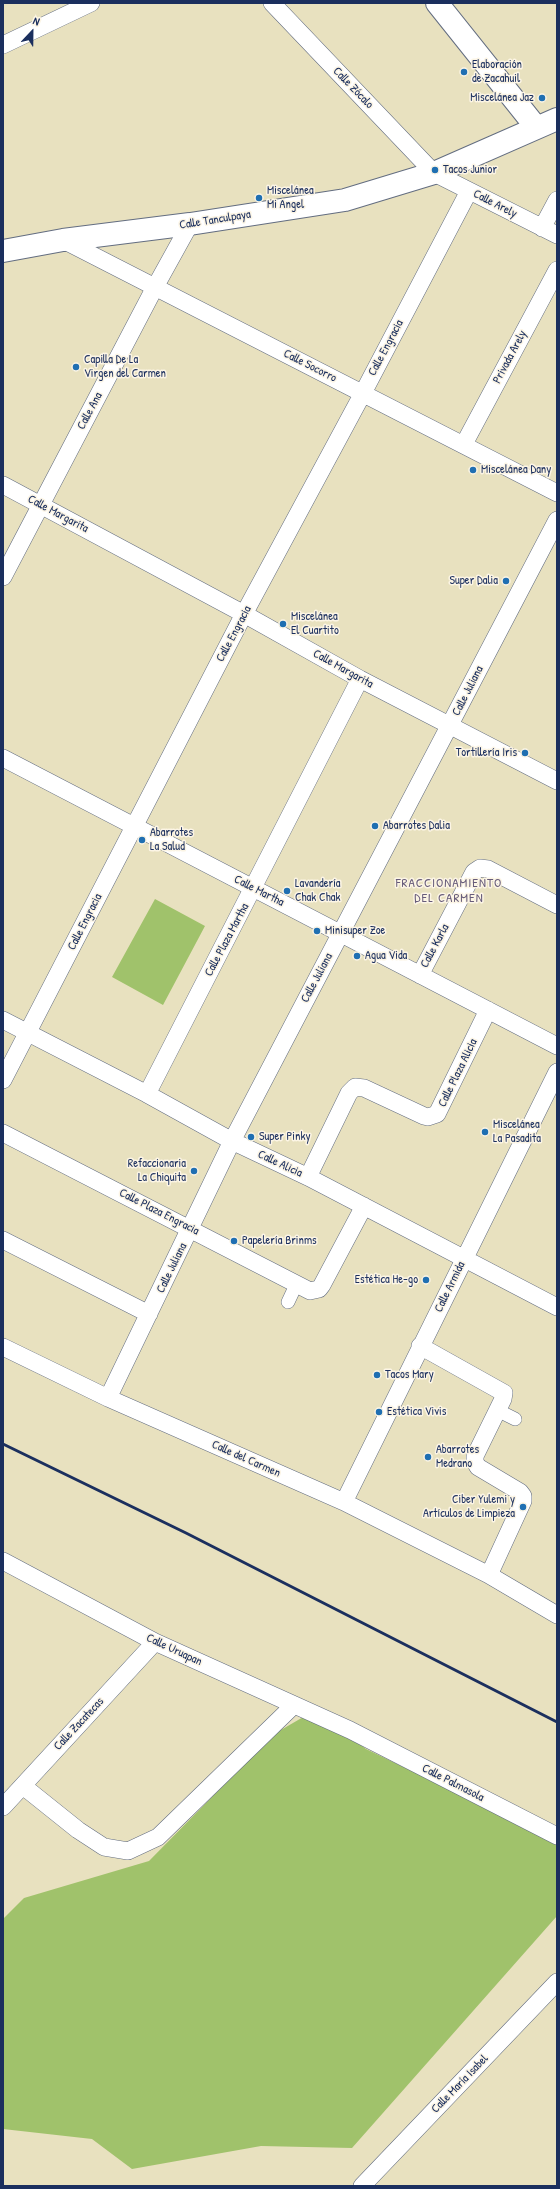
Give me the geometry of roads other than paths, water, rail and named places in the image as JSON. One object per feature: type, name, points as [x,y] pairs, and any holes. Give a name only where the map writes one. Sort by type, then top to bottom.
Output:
[{"type":"street","points":[[3,45],[91,3]]},
{"type":"street","name":"Calle Zócalo","points":[[272,3],[434,173]]},
{"type":"street","points":[[437,3],[536,127]]},
{"type":"street","name":"Calle Tanculpaya","points":[[3,251],[63,240],[190,224],[345,200],[434,173],[557,119]]},
{"type":"street","name":"Calle Arely","points":[[434,173],[550,231]]},
{"type":"street","name":"Calle Engracia","points":[[3,1080],[244,614],[363,393],[469,191]]},
{"type":"street","points":[[550,231],[557,200]]},
{"type":"street","name":"Calle Ana","points":[[3,577],[154,289],[190,224]]},
{"type":"street","name":"Calle Socorro","points":[[63,240],[154,289],[464,444],[557,493]]},
{"type":"street","name":"Privada Arely","points":[[464,444],[557,270]]},
{"type":"street","name":"Calle Margarita","points":[[3,486],[42,504],[360,679],[557,781]]},
{"type":"street","name":"Calle Juliana","points":[[108,1398],[232,1141],[557,520]]},
{"type":"street","name":"Calle Plaza Martha","points":[[147,1094],[360,679]]},
{"type":"street","name":"Calle Martha","points":[[3,758],[557,1046]]},
{"type":"street","name":"Calle Karla","points":[[420,975],[474,872],[480,868],[488,869],[557,905]]},
{"type":"street","name":"Calle Plaza Alicia","points":[[308,1177],[349,1093],[355,1087],[364,1088],[424,1116],[428,1117],[436,1114],[488,1010]]},
{"type":"street","name":"Calle Alicia","points":[[3,1020],[147,1094],[232,1141],[308,1177],[557,1307]]},
{"type":"street","name":"Calle Armida","points":[[344,1502],[557,1072]]},
{"type":"street","name":"Calle Plaza Engracia","points":[[3,1133],[191,1228],[296,1285],[310,1291],[315,1291],[322,1285],[364,1206]]},
{"type":"street","points":[[3,1240],[149,1314]]},
{"type":"street","points":[[288,1302],[296,1285]]},
{"type":"street","points":[[420,1346],[500,1389],[504,1393],[498,1410],[475,1456],[475,1462],[520,1492],[523,1496],[523,1501],[488,1575]]},
{"type":"street","name":"Calle del Carmen","points":[[3,1347],[108,1398],[344,1502],[488,1575],[557,1615]]},
{"type":"street","points":[[498,1410],[515,1419]]},
{"type":"street","name":"Calle Uruapan","points":[[3,1561],[155,1642],[350,1730]]},
{"type":"street","name":"Calle Zacatecas","points":[[3,1807],[155,1642]]},
{"type":"street","points":[[22,1786],[84,1834],[104,1846],[128,1851],[158,1837],[294,1705]]},
{"type":"street","name":"Calle Palmasola","points":[[350,1730],[557,1836]]},
{"type":"street","name":"Calle María Isabel","points":[[362,2186],[557,1982]]},
{"type":"railway","points":[[3,1444],[186,1533],[557,1722]]},
{"type":"place","name":"Elaboración de Zacahuil","points":[[464,72]]},
{"type":"place","name":"Miscelánea Jaz","points":[[542,98]]},
{"type":"place","name":"Tacos Junior","points":[[435,170]]},
{"type":"place","name":"Miscelánea Mi Angel","points":[[259,198]]},
{"type":"place","name":"Capilla De La Virgen del Carmen","points":[[76,367]]},
{"type":"place","name":"Miscelánea Dany","points":[[473,470]]},
{"type":"place","name":"Super Dalia","points":[[506,581]]},
{"type":"place","name":"Miscelánea El Cuartito","points":[[283,624]]},
{"type":"place","name":"Tortillería Iris","points":[[525,753]]},
{"type":"place","name":"Abarrotes Dalia","points":[[375,826]]},
{"type":"place","name":"Abarrotes La Salud","points":[[142,840]]},
{"type":"place","name":"Lavandería Chak Chak","points":[[287,891]]},
{"type":"place","name":"Minisuper Zoe","points":[[317,931]]},
{"type":"place","name":"Agua Vida","points":[[357,956]]},
{"type":"place","name":"Miscelánea La Pasadita","points":[[485,1132]]},
{"type":"place","name":"Super Pinky","points":[[251,1137]]},
{"type":"place","name":"Refaccionaria La Chiquita","points":[[194,1171]]},
{"type":"place","name":"Papelería Brinms","points":[[234,1241]]},
{"type":"place","name":"Estética He-go","points":[[426,1280]]},
{"type":"place","name":"Tacos Mary","points":[[377,1375]]},
{"type":"place","name":"Estética Vivis","points":[[379,1412]]},
{"type":"place","name":"Abarrotes Medrano","points":[[428,1457]]},
{"type":"place","name":"Ciber Yulemi y Artículos de Limpieza","points":[[523,1507]]},
{"type":"district","name":"FRACCIONAMIENTO DEL CARMEN","points":[[449,892]]}]
